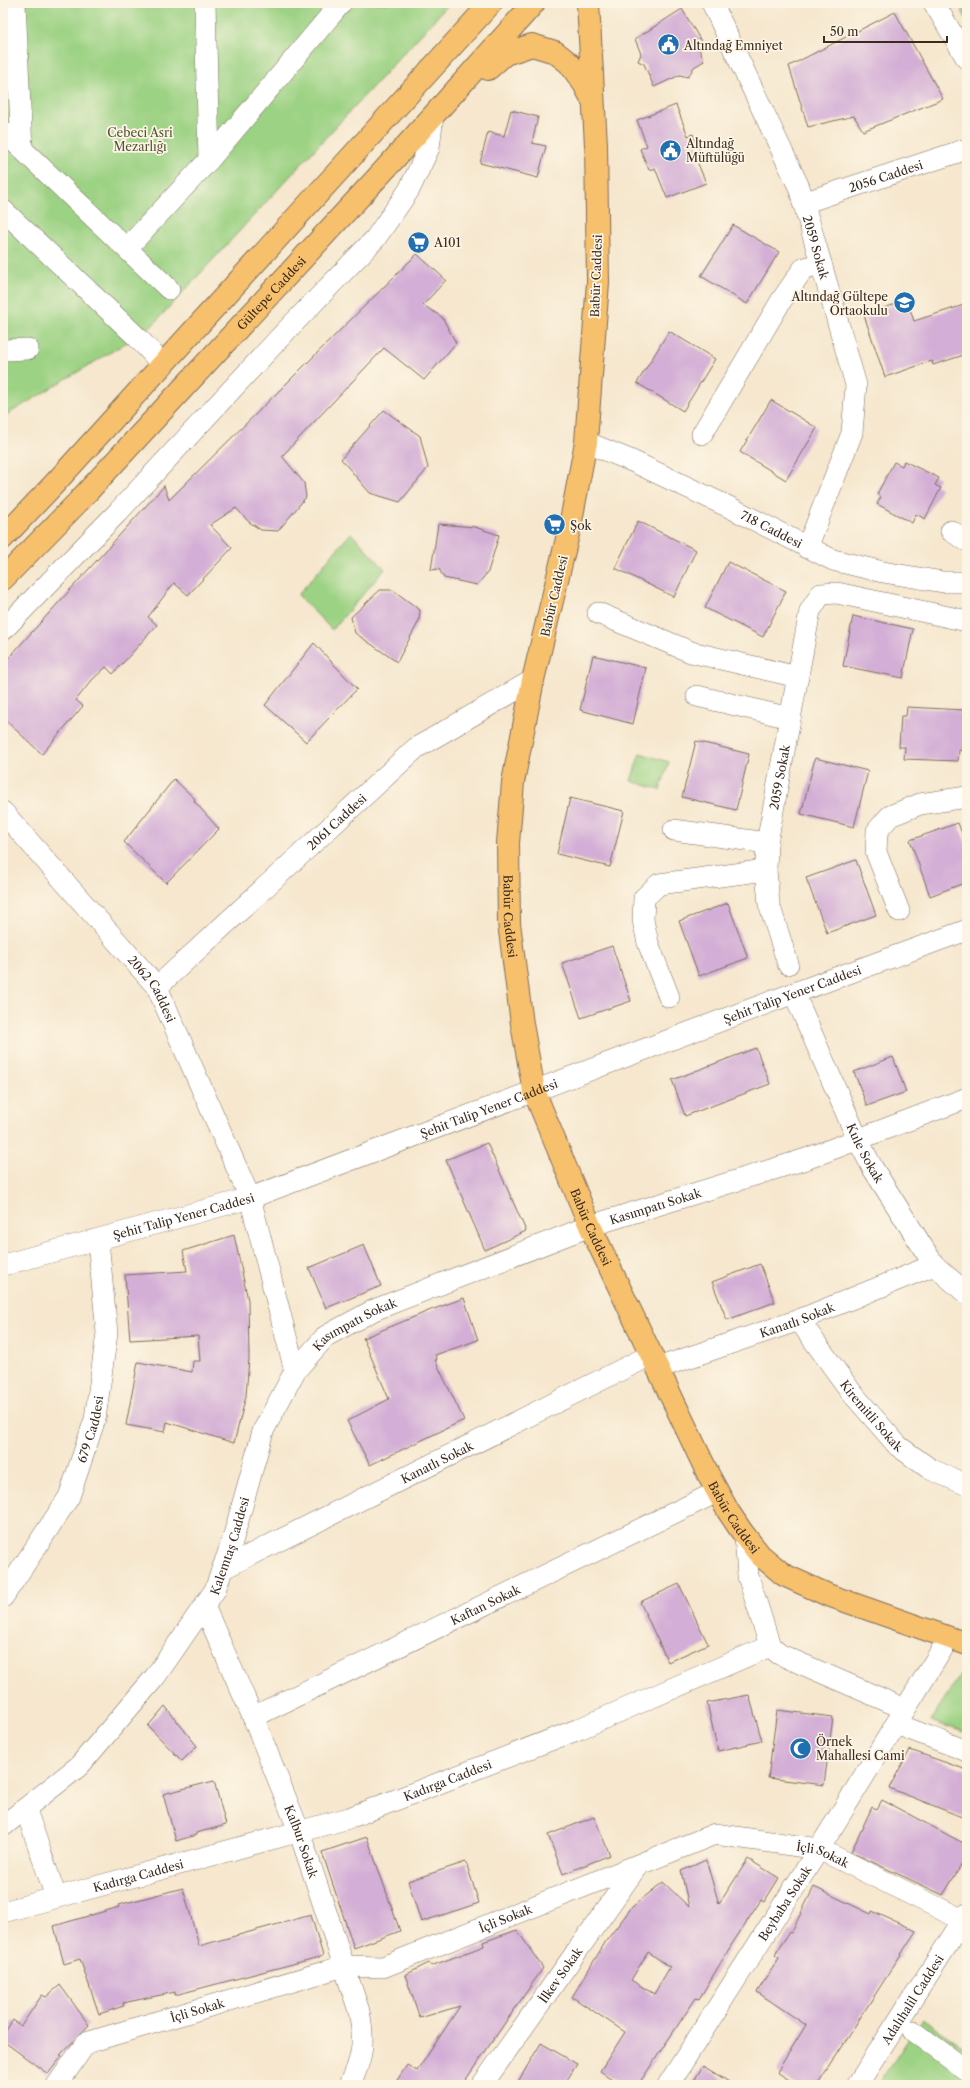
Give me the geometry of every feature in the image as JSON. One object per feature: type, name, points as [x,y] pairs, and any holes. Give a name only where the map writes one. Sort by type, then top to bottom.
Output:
[{"type":"main road","points":[[3,538],[163,365],[491,3]]},
{"type":"main road","name":"Gültepe Caddesi","points":[[3,579],[83,497],[433,116],[534,3]]},
{"type":"main road","name":"Babür Caddesi","points":[[588,3],[593,103],[598,282],[586,442],[570,526],[533,680],[513,782],[508,843],[509,924],[522,1024],[534,1091],[590,1226],[654,1361],[718,1492],[728,1511],[745,1536],[772,1566],[798,1583],[958,1641]]},
{"type":"main road","points":[[473,72],[483,73],[505,54],[532,44],[555,52],[569,63],[584,84],[593,103]]},
{"type":"street","points":[[15,3],[22,150]]},
{"type":"street","points":[[205,3],[209,160]]},
{"type":"street","points":[[126,248],[209,160],[341,3]]},
{"type":"street","name":"2059 Sokak","points":[[712,3],[798,187],[856,385],[852,433],[807,548]]},
{"type":"street","points":[[934,3],[967,58]]},
{"type":"street","points":[[3,630],[118,512],[285,332],[376,240],[408,190],[429,148],[433,116]]},
{"type":"street","points":[[3,131],[169,289]]},
{"type":"street","name":"2056 Caddesi","points":[[803,203],[967,149]]},
{"type":"street","points":[[3,210],[137,337],[163,365]]},
{"type":"street","points":[[702,434],[781,301],[803,270],[821,263]]},
{"type":"street","points":[[3,350],[28,348]]},
{"type":"street","name":"718 Caddesi","points":[[586,442],[632,461],[724,504],[807,548],[833,560],[883,572],[943,582],[967,582]]},
{"type":"street","name":"2059 Sokak","points":[[788,964],[769,904],[766,870],[767,843],[810,611],[821,594],[837,593],[967,621]]},
{"type":"street","points":[[598,613],[692,652],[798,678]]},
{"type":"street","name":"2061 Caddesi","points":[[157,987],[416,748],[533,680]]},
{"type":"street","points":[[697,696],[790,718]]},
{"type":"street","points":[[899,911],[876,852],[877,831],[890,816],[920,804],[967,797]]},
{"type":"street","name":"2062 Caddesi","points":[[3,812],[157,987],[250,1198]]},
{"type":"street","points":[[674,830],[767,843]]},
{"type":"street","points":[[669,997],[648,943],[644,920],[644,898],[659,884],[766,870]]},
{"type":"street","name":"Şehit Talip Yener Caddesi","points":[[3,1265],[250,1198],[794,992],[967,930]]},
{"type":"street","name":"Kule Sokak","points":[[794,992],[858,1140],[872,1167],[934,1264],[967,1294]]},
{"type":"street","name":"Kasımpatı Sokak","points":[[295,1371],[326,1336],[374,1310],[590,1226],[806,1159],[967,1098]]},
{"type":"street","points":[[250,1198],[295,1371]]},
{"type":"street","name":"679 Caddesi","points":[[3,1597],[69,1497],[95,1419],[107,1333],[98,1240]]},
{"type":"street","name":"Kanatlı Sokak","points":[[222,1569],[654,1361],[799,1320],[934,1264]]},
{"type":"street","name":"Kiremitli Sokak","points":[[799,1320],[852,1393],[898,1446],[930,1469],[967,1485]]},
{"type":"street","name":"Kalemtaş Caddesi","points":[[3,1826],[26,1810],[79,1766],[156,1677],[215,1590],[263,1430],[295,1371]]},
{"type":"street","name":"Kaftan Sokak","points":[[253,1717],[718,1492]]},
{"type":"street","points":[[745,1536],[748,1576],[770,1646],[780,1654],[967,1750]]},
{"type":"street","name":"Kalbur Sokak","points":[[204,1606],[253,1717],[299,1831],[344,1966],[363,2032],[363,2049],[350,2085]]},
{"type":"street","name":"Beybaba Sokak","points":[[668,2085],[901,1717],[958,1641]]},
{"type":"street","name":"Kadırga Caddesi","points":[[3,1912],[349,1818],[579,1729],[770,1646]]},
{"type":"street","points":[[26,1810],[56,1897]]},
{"type":"street","name":"İçli Sokak","points":[[57,2085],[86,2043],[344,1966],[383,1967],[715,1834],[819,1848],[965,1917]]},
{"type":"street","name":"İlkev Sokak","points":[[482,2085],[638,1865]]},
{"type":"street","name":"Adalıhalil Caddesi","points":[[857,2085],[965,1917]]},
{"type":"street","points":[[913,2031],[967,2071]]},
{"type":"green space","name":"Cebeci Asri Mezarlığı","points":[[3,3],[450,3],[149,329],[3,417]]},
{"type":"green space","points":[[962,3],[967,3],[967,20],[962,11]]},
{"type":"green space","points":[[351,533],[385,569],[332,630],[298,595]]},
{"type":"green space","points":[[640,753],[669,762],[660,790],[631,781]]},
{"type":"green space","points":[[961,1674],[967,1676],[967,1733],[930,1721]]},
{"type":"green space","points":[[922,2019],[967,2048],[967,2085],[878,2085]]},
{"type":"building","name":"Altındağ Emniyet","points":[[682,9],[701,41],[699,49],[704,61],[694,67],[688,77],[680,75],[654,87],[644,64],[638,61],[641,54],[635,39]]},
{"type":"building","points":[[895,12],[943,99],[863,131],[854,116],[808,127],[789,66]]},
{"type":"building","name":"Altındağ Müftülüğü","points":[[676,105],[688,136],[693,134],[700,152],[694,154],[706,183],[667,198],[655,168],[649,170],[640,149],[647,146],[637,120]]},
{"type":"building","points":[[511,110],[538,117],[532,143],[546,146],[538,178],[480,163],[488,132],[504,136]]},
{"type":"building","points":[[733,225],[779,252],[747,304],[701,276]]},
{"type":"building","points":[[417,254],[446,280],[423,305],[442,317],[456,343],[424,380],[384,348],[282,456],[304,483],[306,497],[278,531],[261,530],[249,522],[236,508],[210,525],[232,548],[188,595],[174,583],[148,617],[157,625],[113,674],[106,667],[92,680],[76,700],[83,706],[42,754],[3,718],[3,664],[164,486],[169,500]]},
{"type":"building","points":[[907,300],[914,321],[967,304],[967,354],[933,365],[932,361],[885,377],[864,315]]},
{"type":"building","points":[[669,331],[715,359],[683,411],[637,383]]},
{"type":"building","points":[[771,400],[817,428],[786,480],[740,452]]},
{"type":"building","points":[[384,410],[420,436],[428,468],[400,502],[370,493],[341,459]]},
{"type":"building","points":[[904,461],[939,478],[935,485],[941,488],[925,519],[916,514],[912,523],[877,504],[881,497],[877,494],[894,462],[902,466]]},
{"type":"building","points":[[638,521],[696,550],[674,597],[615,568]]},
{"type":"building","points":[[438,524],[475,527],[499,535],[488,572],[477,585],[444,578],[439,569],[431,570]]},
{"type":"building","points":[[728,562],[786,591],[763,637],[705,608]]},
{"type":"building","points":[[380,590],[393,590],[420,610],[419,621],[397,662],[355,633],[351,617]]},
{"type":"building","points":[[853,616],[913,629],[903,678],[843,666]]},
{"type":"building","points":[[314,643],[357,689],[306,742],[265,705]]},
{"type":"building","points":[[593,655],[646,668],[633,724],[580,710]]},
{"type":"building","points":[[907,707],[964,710],[964,721],[967,721],[967,751],[959,750],[958,761],[904,759],[905,747],[899,747],[901,716],[906,716]]},
{"type":"building","points":[[696,741],[749,754],[736,810],[682,797]]},
{"type":"building","points":[[815,758],[868,771],[854,827],[801,814]]},
{"type":"building","points":[[174,779],[195,799],[194,801],[219,829],[166,883],[124,842]]},
{"type":"building","points":[[570,798],[624,811],[610,867],[557,854]]},
{"type":"building","points":[[958,823],[967,846],[967,882],[930,896],[910,840]]},
{"type":"building","points":[[856,860],[876,915],[827,933],[806,878]]},
{"type":"building","points":[[728,903],[748,958],[699,976],[679,921]]},
{"type":"building","points":[[612,946],[631,1001],[581,1018],[562,963]]},
{"type":"building","points":[[756,1048],[770,1084],[685,1116],[672,1080]]},
{"type":"building","points":[[893,1057],[906,1092],[867,1106],[854,1072]]},
{"type":"building","points":[[487,1143],[526,1231],[485,1250],[446,1160]]},
{"type":"building","points":[[234,1235],[248,1300],[249,1358],[246,1396],[234,1443],[167,1422],[165,1432],[126,1425],[138,1362],[192,1372],[193,1361],[200,1361],[198,1336],[130,1340],[125,1275],[187,1271],[183,1251]]},
{"type":"building","points":[[364,1245],[381,1286],[326,1308],[309,1268]]},
{"type":"building","points":[[760,1264],[775,1302],[727,1320],[712,1282]]},
{"type":"building","points":[[464,1298],[478,1340],[435,1355],[437,1360],[435,1360],[464,1420],[370,1465],[347,1421],[389,1399],[363,1338]]},
{"type":"building","points":[[679,1584],[708,1644],[668,1662],[640,1602]]},
{"type":"building","points":[[749,1695],[762,1741],[718,1751],[707,1703]]},
{"type":"building","points":[[165,1706],[197,1746],[182,1761],[148,1726]]},
{"type":"building","name":"Örnek Mahallesi Cami","points":[[777,1710],[833,1717],[824,1785],[768,1778]]},
{"type":"building","points":[[910,1750],[967,1770],[967,1819],[889,1788]]},
{"type":"building","points":[[214,1781],[226,1825],[196,1833],[196,1835],[176,1841],[163,1794]]},
{"type":"building","points":[[882,1800],[967,1845],[967,1856],[943,1895],[851,1852],[872,1807],[877,1809]]},
{"type":"building","points":[[594,1817],[610,1855],[563,1874],[548,1835]]},
{"type":"building","points":[[367,1837],[400,1931],[354,1948],[322,1852]]},
{"type":"building","points":[[748,1859],[779,1878],[764,1902],[761,1900],[732,1944],[699,1999],[696,1998],[638,2085],[621,2085],[600,2071],[625,2032],[572,1997],[606,1941],[632,1907],[663,1882],[689,1907],[681,1871],[706,1860],[719,1904]],"holes":[[[648,1952],[670,1967],[654,1994],[631,1980]]]},
{"type":"building","points":[[466,1862],[479,1903],[421,1922],[408,1881]]},
{"type":"building","points":[[814,1887],[871,1914],[872,1911],[916,1931],[817,2085],[797,2085],[777,2072],[806,2025],[757,1992],[779,1958],[775,1955],[789,1932],[791,1933]]},
{"type":"building","points":[[183,1888],[199,1946],[311,1915],[323,1956],[175,1995],[175,1992],[123,2003],[124,2006],[99,2014],[80,1959],[64,1964],[54,1926],[119,1907],[118,1905]]},
{"type":"building","points":[[517,1930],[543,1968],[462,2085],[394,2085],[407,2065],[417,2071],[460,2006],[420,2018],[405,1975],[429,1963],[431,1966],[484,1946],[483,1942]]},
{"type":"building","points":[[60,1985],[89,2025],[60,2055],[62,2056],[48,2074],[3,2041],[3,2035],[13,2020],[21,2026],[42,1995],[46,1997]]},
{"type":"building","points":[[541,2043],[577,2064],[564,2085],[516,2085]]},
{"type":"building","points":[[703,2066],[734,2085],[691,2085]]},
{"type":"place","name":"Altındağ Emniyet","points":[[669,45]]},
{"type":"place","name":"Altındağ Müftülüğü","points":[[670,150]]},
{"type":"place","name":"A101","points":[[418,242]]},
{"type":"place","name":"Altındağ Gültepe Ortaokulu","points":[[904,303]]},
{"type":"place","name":"Şok","points":[[554,525]]},
{"type":"place","name":"Örnek Mahallesi Cami","points":[[800,1748]]}]
